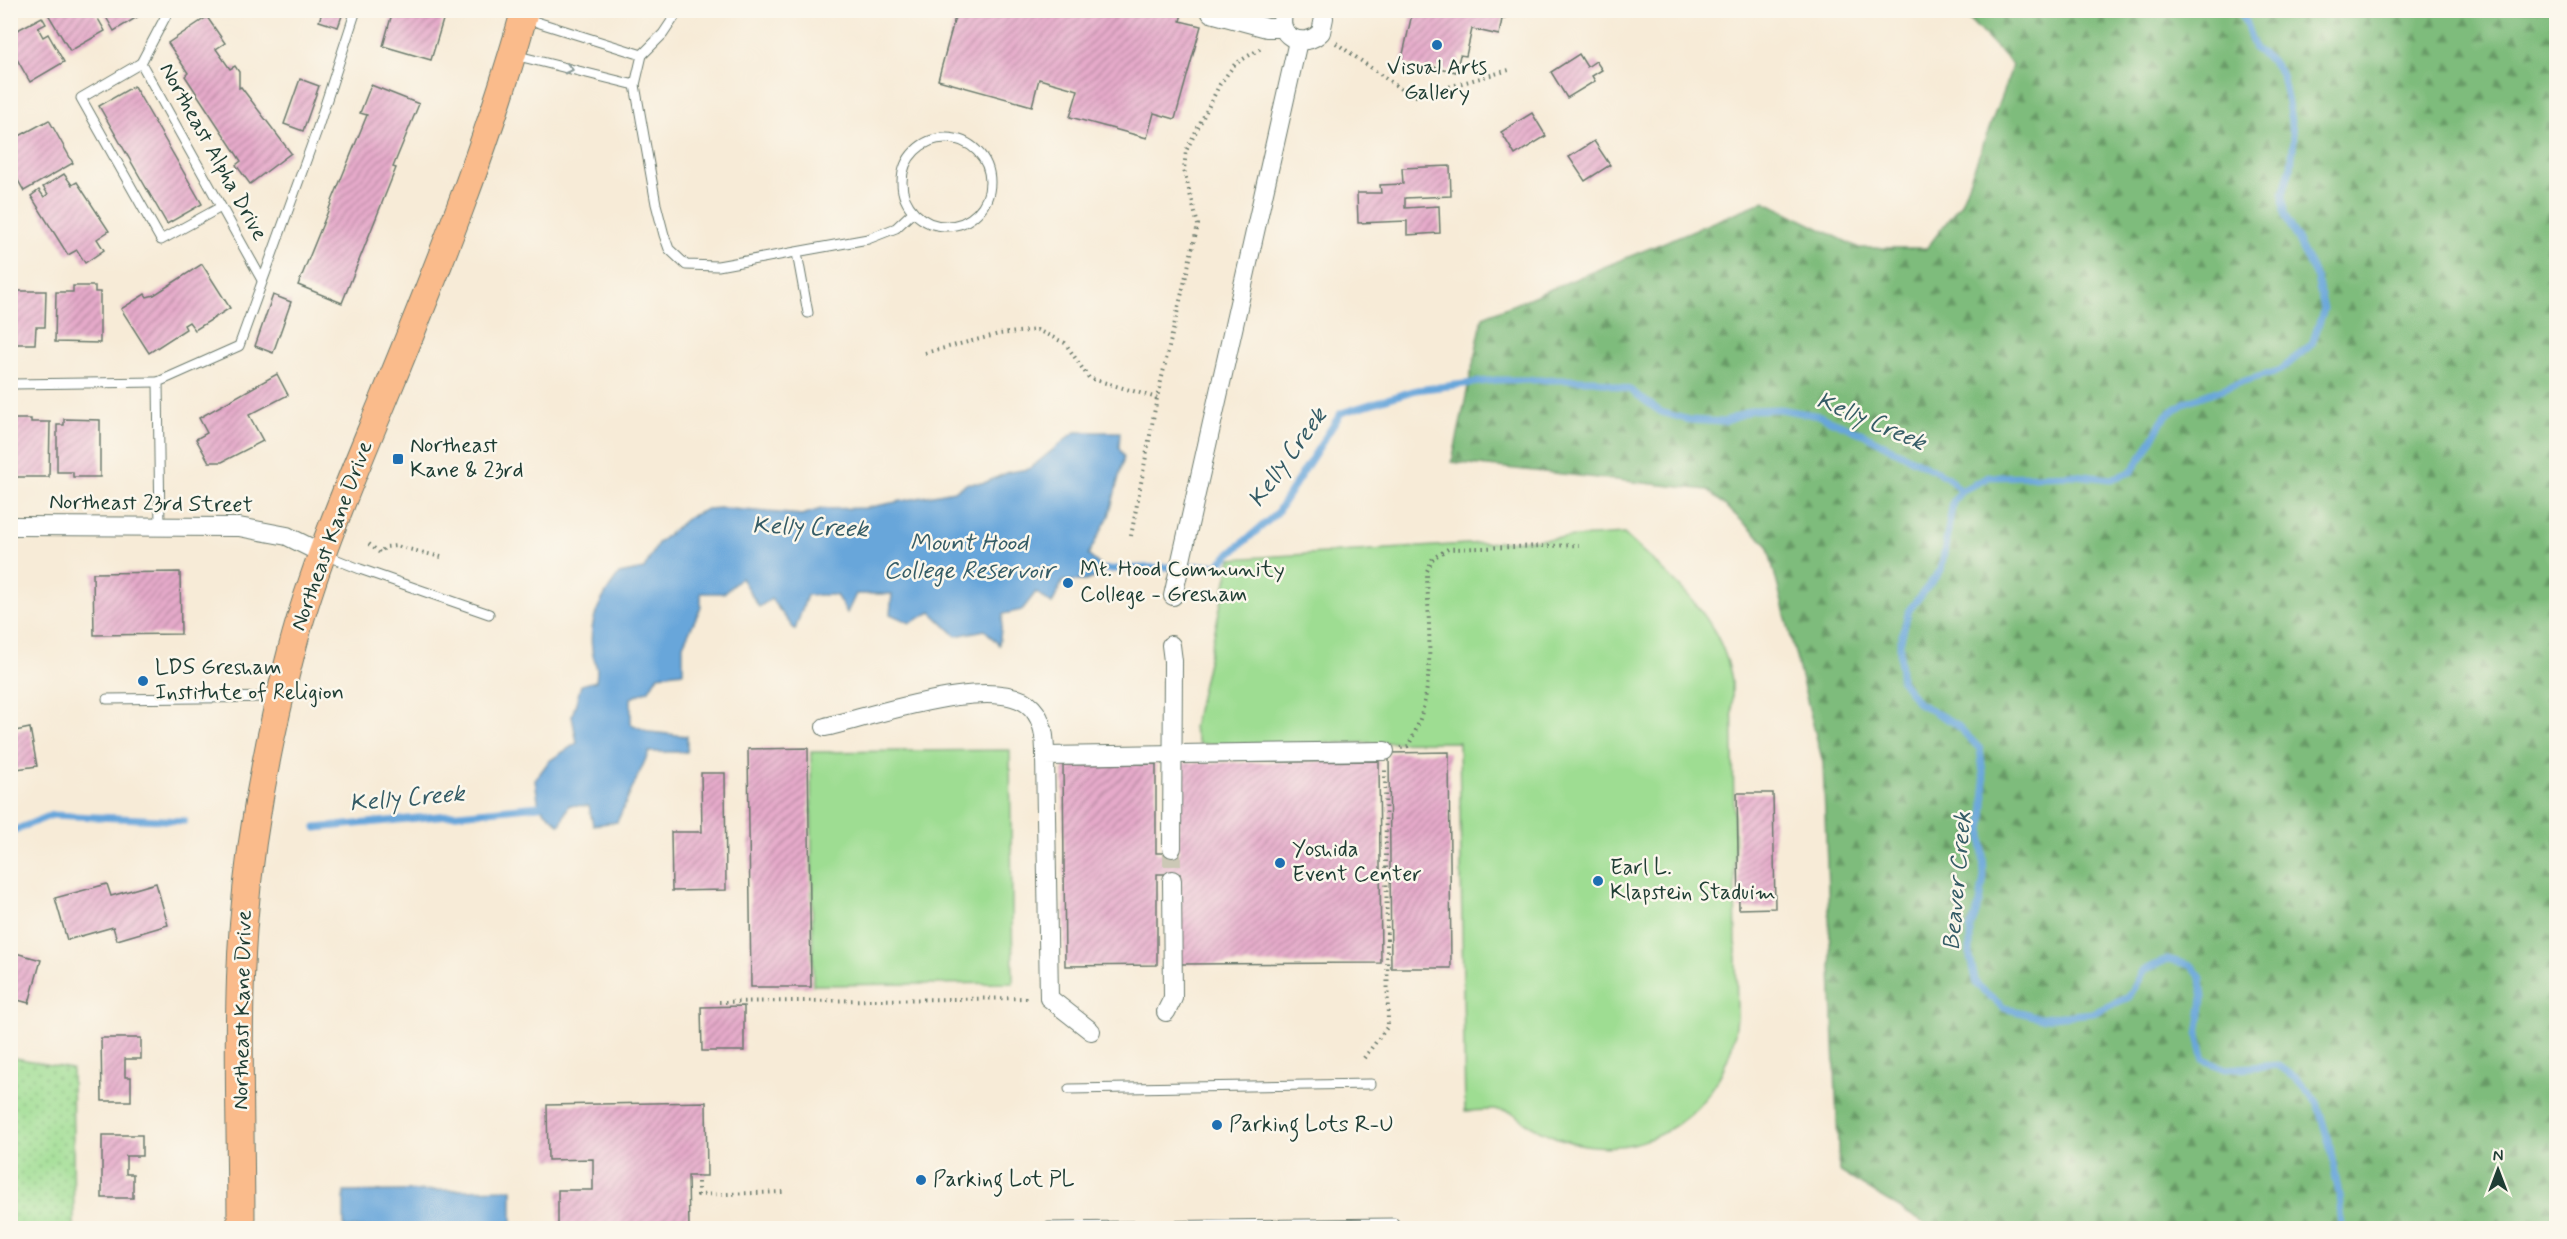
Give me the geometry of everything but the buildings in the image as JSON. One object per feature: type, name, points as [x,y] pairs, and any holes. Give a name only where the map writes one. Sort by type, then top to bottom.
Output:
[{"type":"main road","name":"Northeast Kane Drive","points":[[241,1228],[243,932],[260,795],[280,698],[292,647],[333,522],[455,224],[524,14]]},
{"type":"street","points":[[1211,14],[1267,28],[1288,28],[1308,41],[1321,32],[1324,18],[1322,10]]},
{"type":"street","points":[[1173,596],[1288,28]]},
{"type":"street","name":"Northeast 23rd Street","points":[[10,526],[239,527],[287,536],[323,554]]},
{"type":"street","points":[[1171,645],[1173,661],[1172,848]]},
{"type":"street","points":[[825,727],[903,705],[954,696],[1010,696],[1031,706],[1041,720],[1045,756],[1049,998],[1091,1031]]},
{"type":"street","points":[[1045,756],[1385,751]]},
{"type":"street","points":[[1166,1012],[1173,998],[1172,880]]},
{"type":"lane","name":"Northeast Alpha Drive","points":[[169,10],[141,63],[262,280]]},
{"type":"lane","name":"Northeast Alpha Drive","points":[[158,382],[239,346],[316,134],[356,10]]},
{"type":"lane","points":[[679,10],[663,34],[642,55],[635,85],[656,204],[669,249],[686,266],[718,266],[868,238],[896,228],[913,212]]},
{"type":"lane","points":[[524,14],[642,55]]},
{"type":"lane","points":[[512,54],[635,85]]},
{"type":"lane","points":[[141,63],[81,98],[161,240],[221,207]]},
{"type":"lane","points":[[948,138],[965,142],[980,153],[988,168],[991,184],[986,201],[976,215],[961,224],[944,226],[927,222],[913,212],[904,197],[902,180],[906,163],[916,149],[932,141],[948,138]]},
{"type":"lane","points":[[797,253],[808,313]]},
{"type":"lane","points":[[13,384],[158,382],[160,527]]},
{"type":"lane","points":[[323,554],[489,614]]},
{"type":"lane","points":[[107,699],[280,698]]},
{"type":"lane","points":[[1069,1089],[1371,1084]]},
{"type":"lane","points":[[1048,1227],[1394,1223]]},
{"type":"path","points":[[1131,536],[1157,398],[1198,225],[1184,170],[1186,151],[1220,84],[1235,64],[1288,28]]},
{"type":"path","points":[[1321,32],[1412,97],[1509,70]]},
{"type":"path","points":[[925,353],[999,334],[1037,330],[1065,342],[1089,378],[1157,398]]},
{"type":"path","points":[[369,544],[380,553],[385,547],[396,546],[441,557]]},
{"type":"path","points":[[1364,1058],[1388,1026],[1385,751],[1408,746],[1416,733],[1426,705],[1429,684],[1427,572],[1433,558],[1448,549],[1579,545]]},
{"type":"path","points":[[719,1002],[1049,998]]},
{"type":"path","points":[[698,1176],[698,1195],[783,1192]]},
{"type":"green space","points":[[1961,11],[2556,11],[2556,1228],[1932,1228],[1839,1171],[1823,763],[1767,544],[1708,490],[1452,462],[1483,317],[1764,201],[1859,248],[1927,248],[1961,203],[2013,65]]},
{"type":"green space","name":"Earl L. Klapstein Staduim","points":[[1624,534],[1691,598],[1705,616],[1726,656],[1732,680],[1737,1018],[1732,1046],[1722,1073],[1707,1096],[1688,1116],[1666,1131],[1642,1142],[1614,1146],[1585,1145],[1539,1130],[1506,1111],[1465,1111],[1459,742],[1199,744],[1193,728],[1231,559]]},
{"type":"green space","points":[[1010,750],[1013,983],[813,985],[811,752]]},
{"type":"green space","points":[[11,1057],[72,1069],[74,1228],[11,1228]]},
{"type":"water","name":"Mount Hood College Reservoir","points":[[1075,432],[1120,432],[1119,448],[1124,457],[1109,516],[1088,555],[1100,565],[1100,576],[1085,581],[1063,581],[1052,604],[1036,592],[1022,610],[1003,614],[999,645],[985,630],[956,636],[931,612],[910,623],[890,614],[892,594],[856,594],[847,613],[836,595],[807,595],[795,630],[771,599],[759,607],[741,578],[724,593],[701,593],[701,607],[683,645],[683,672],[658,675],[649,690],[631,698],[631,724],[649,732],[687,736],[687,752],[649,752],[617,822],[593,825],[589,806],[569,805],[560,825],[539,806],[535,780],[549,761],[577,743],[572,716],[581,685],[596,681],[597,670],[591,638],[594,618],[602,600],[619,574],[644,569],[658,543],[689,517],[707,509],[722,508],[802,515],[821,509],[865,508],[954,491],[968,483],[984,483],[1009,472],[1029,469]]},
{"type":"water","points":[[512,1189],[512,1228],[344,1228],[344,1192]]},
{"type":"waterway","name":"Beaver Creek","points":[[2241,10],[2255,49],[2271,60],[2282,75],[2288,103],[2294,139],[2291,166],[2283,194],[2284,213],[2317,279],[2324,309],[2312,344],[2281,370],[2186,402],[2165,416],[2131,472],[2111,479],[2074,475],[1989,477],[1961,491],[1953,502],[1941,570],[1909,610],[1900,643],[1901,680],[1918,703],[1956,724],[1980,749],[1985,789],[1982,834],[1984,876],[1980,903],[1970,929],[1970,957],[1976,984],[2004,1008],[2042,1018],[2093,1013],[2129,997],[2143,971],[2168,959],[2192,966],[2201,978],[2203,998],[2198,1036],[2204,1060],[2226,1069],[2278,1065],[2296,1078],[2317,1102],[2330,1147],[2339,1195],[2342,1228]]},
{"type":"waterway","name":"Kelly Creek","points":[[1092,570],[1217,565],[1276,514],[1341,413],[1416,390],[1496,380],[1594,380],[1630,390],[1661,412],[1689,420],[1724,422],[1752,410],[1780,409],[1820,416],[1863,434],[1947,477],[1961,491]]},
{"type":"waterway","name":"Kelly Creek","points":[[316,828],[539,806],[545,802]]},
{"type":"waterway","name":"Kelly Creek","points":[[10,832],[52,815],[184,821]]},
{"type":"tunnel","points":[[1172,848],[1172,880]]},
{"type":"place","name":"Visual Arts Gallery","points":[[1437,45]]},
{"type":"place","name":"Northeast Kane & 23rd","points":[[398,459]]},
{"type":"place","name":"Mt. Hood Community College - Gresham","points":[[1068,583]]},
{"type":"place","name":"LDS Gresham Institute of Religion","points":[[143,681]]},
{"type":"place","name":"Yoshida Event Center","points":[[1280,863]]},
{"type":"place","name":"Earl L. Klapstein Staduim","points":[[1598,881]]},
{"type":"place","name":"Parking Lots R-U","points":[[1217,1125]]},
{"type":"place","name":"Parking Lot PL","points":[[921,1180]]}]
